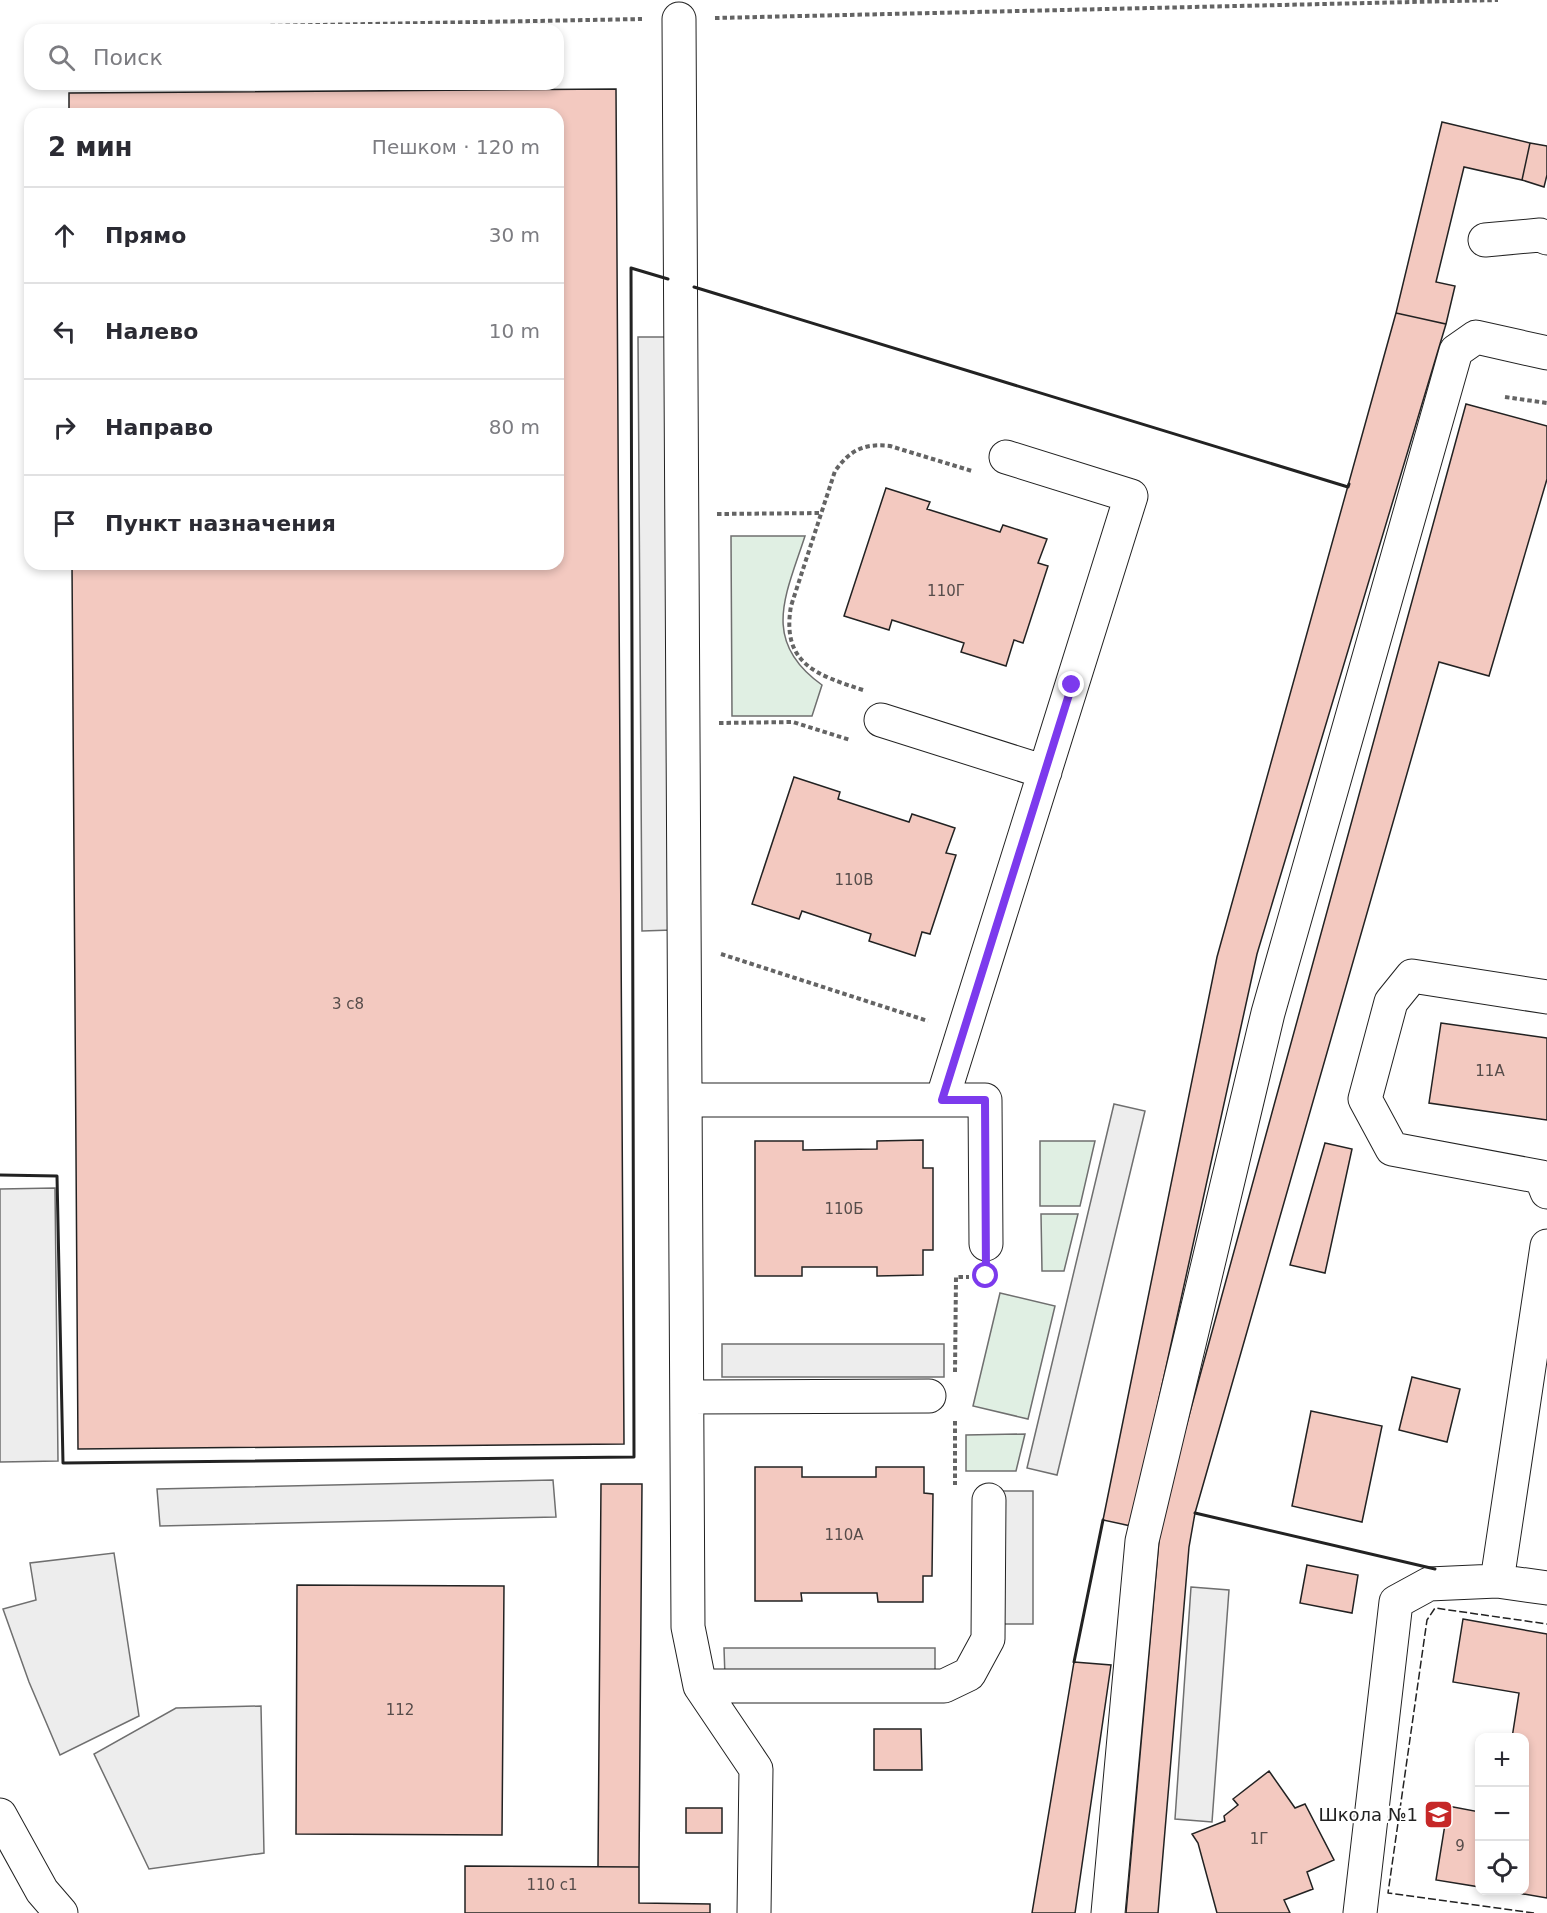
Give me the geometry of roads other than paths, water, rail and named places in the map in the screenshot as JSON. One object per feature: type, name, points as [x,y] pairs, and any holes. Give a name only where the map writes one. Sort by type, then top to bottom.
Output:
[{"type":"main road","points":[[679,19],[688,1627],[700,1686],[756,1769],[754,1913]]},
{"type":"main road","points":[[1485,240],[1540,235],[1547,238]]},
{"type":"main road","points":[[1107,1913],[1142,1541],[1271,1002],[1456,351],[1476,337],[1547,353]]},
{"type":"main road","points":[[942,1100],[1131,496],[1006,457]]},
{"type":"main road","points":[[881,720],[1045,772]]},
{"type":"main road","points":[[1547,997],[1412,976],[1391,1002],[1365,1099],[1392,1149],[1542,1177],[1547,1192]]},
{"type":"main road","points":[[685,1100],[985,1100],[986,1244]]},
{"type":"main road","points":[[1497,1581],[1547,1246]]},
{"type":"main road","points":[[687,1396],[942,1396]]},
{"type":"main road","points":[[700,1686],[944,1686],[969,1674],[988,1639],[989,1500]]},
{"type":"main road","points":[[1360,1913],[1396,1602],[1429,1584],[1497,1581],[1547,1588]]},
{"type":"main road","points":[[0,1815],[42,1891],[61,1913]]},
{"type":"place","name":"Школа №1","points":[[1439,1814]]}]
